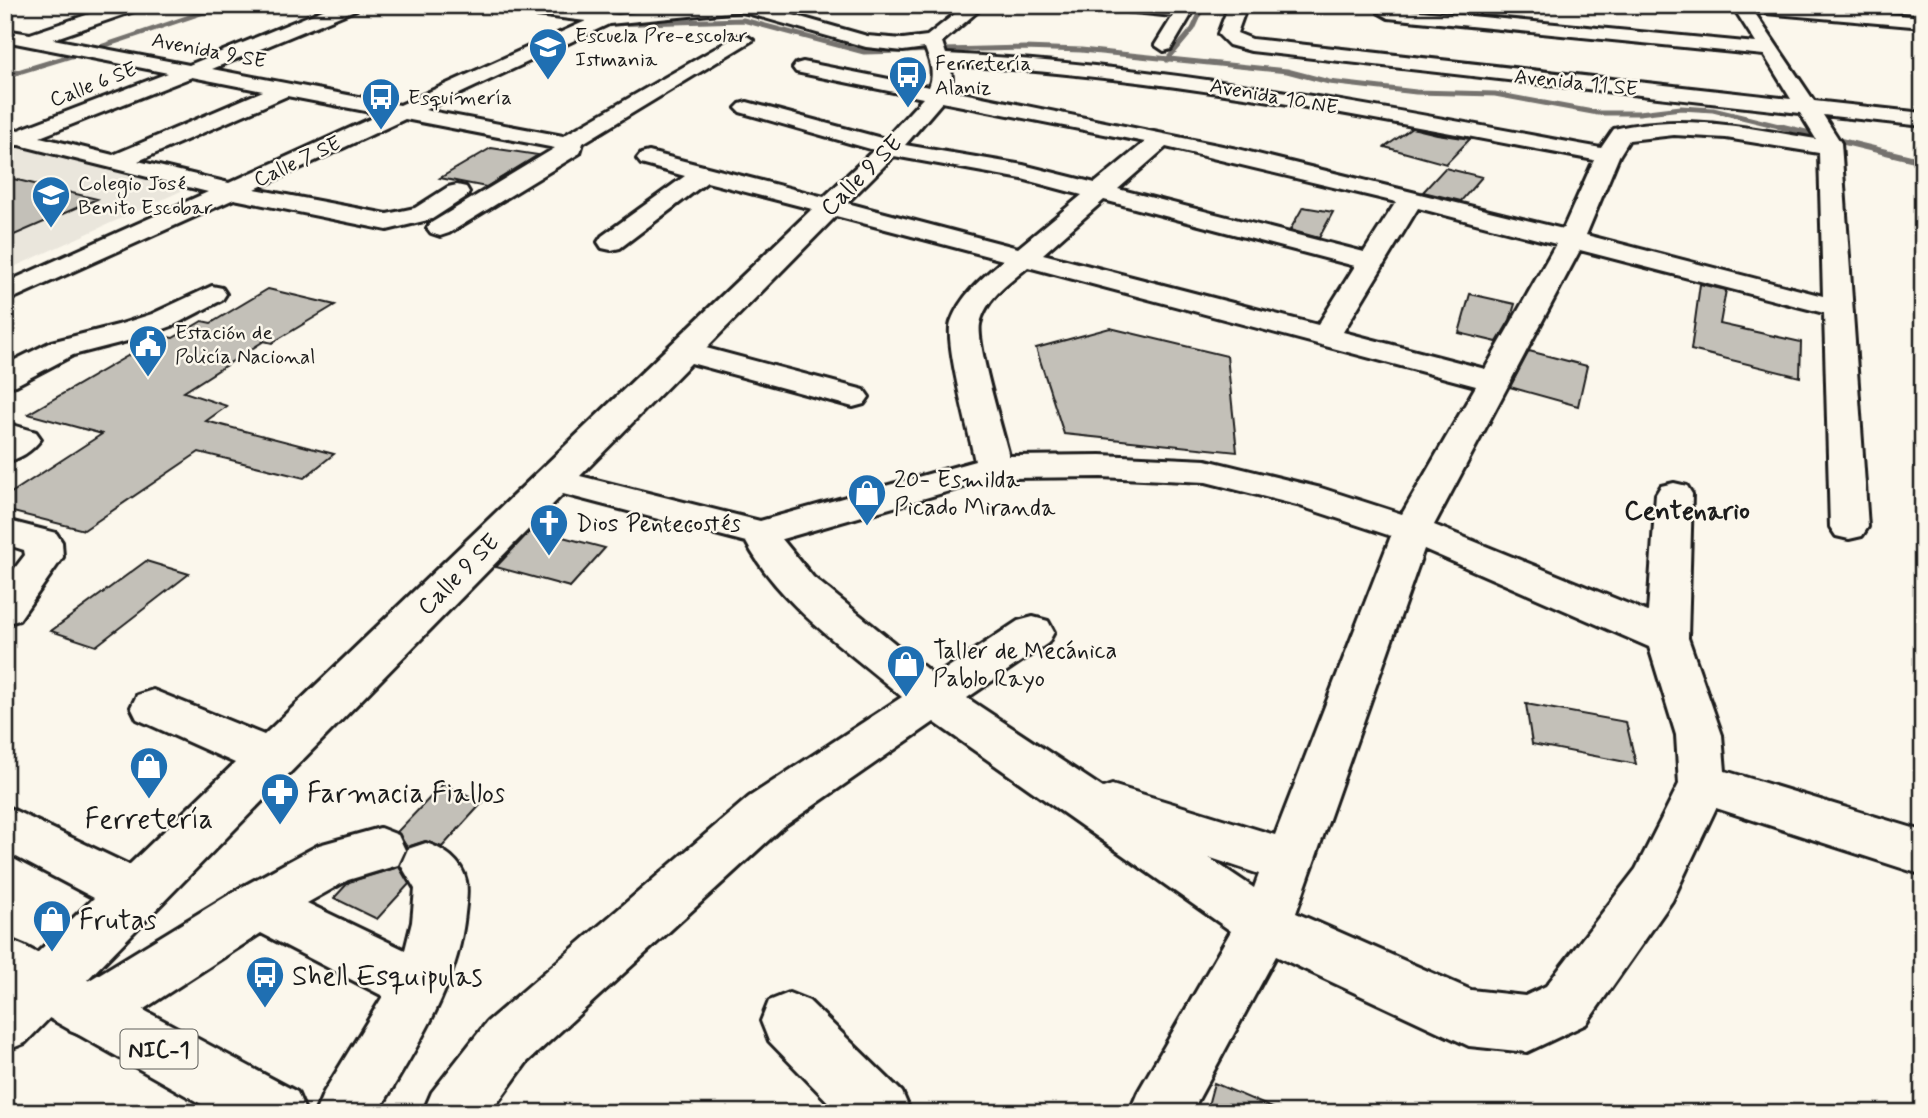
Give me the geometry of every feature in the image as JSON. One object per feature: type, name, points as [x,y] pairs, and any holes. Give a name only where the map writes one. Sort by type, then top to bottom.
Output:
[{"type":"main road","points":[[5,48],[134,5]]},
{"type":"main road","name":"Calle 6 SE","points":[[9,138],[193,70],[351,5]]},
{"type":"main road","points":[[496,5],[556,9],[598,23],[741,6]]},
{"type":"main road","points":[[934,95],[942,81],[935,49],[942,36],[977,5]]},
{"type":"main road","points":[[1115,5],[1187,9]]},
{"type":"main road","name":"Avenida 11 SE","points":[[1238,5],[1227,29],[1230,38],[1251,45],[1923,120]]},
{"type":"main road","points":[[1549,5],[1568,81]]},
{"type":"main road","points":[[1740,5],[1921,24]]},
{"type":"main road","points":[[1740,5],[1829,142],[1849,527]]},
{"type":"main road","points":[[1901,5],[1921,24]]},
{"type":"main road","name":"Avenida 10 NE","points":[[741,6],[866,41],[1208,83],[1607,156]]},
{"type":"main road","points":[[1164,44],[1187,9]]},
{"type":"main road","points":[[1383,61],[1388,9],[1558,42],[1769,50]]},
{"type":"main road","name":"Calle 7 SE","points":[[5,294],[598,23]]},
{"type":"main road","name":"Avenida 9 SE","points":[[5,35],[569,142]]},
{"type":"main road","points":[[440,228],[572,148],[573,145],[569,142],[744,40]]},
{"type":"main road","points":[[803,68],[1162,139],[1838,309]]},
{"type":"main road","points":[[115,162],[287,88]]},
{"type":"main road","name":"Calle 9 SE","points":[[18,990],[135,894],[890,147],[934,95]]},
{"type":"main road","points":[[747,108],[910,153],[1023,172],[1371,262]]},
{"type":"main road","points":[[1160,1113],[1247,954],[1266,925],[1412,530],[1571,241],[1607,156],[1622,134],[1646,129],[1691,128],[1829,142]]},
{"type":"main road","points":[[9,138],[231,191],[387,222],[423,214],[457,192]]},
{"type":"main road","points":[[994,467],[968,353],[965,324],[983,291],[1162,139]]},
{"type":"main road","points":[[649,159],[1495,381]]},
{"type":"main road","points":[[611,242],[705,172]]},
{"type":"main road","points":[[1326,336],[1410,200]]},
{"type":"main road","points":[[5,378],[62,348],[128,332],[162,320],[212,294]]},
{"type":"main road","points":[[681,351],[853,397]]},
{"type":"main road","points":[[5,433],[24,439],[5,452]]},
{"type":"main road","points":[[552,480],[760,533],[994,467],[1101,466],[1206,471],[1308,496],[1412,530],[1600,607],[1667,638]]},
{"type":"main road","points":[[760,533],[772,555],[799,587],[933,698],[1266,925],[1469,1018],[1527,1024],[1566,1005],[1638,907],[1654,885],[1703,783],[1699,735],[1667,638],[1674,494]]},
{"type":"main road","points":[[5,532],[43,542],[44,557],[5,610]]},
{"type":"main road","points":[[453,1113],[507,1042],[766,813],[1033,632]]},
{"type":"main road","points":[[153,707],[271,758]]},
{"type":"main road","points":[[1703,783],[1923,853]]},
{"type":"main road","points":[[1070,791],[1290,862]]},
{"type":"main road","points":[[5,827],[135,894]]},
{"type":"main road","points":[[90,1011],[258,905],[337,861],[403,857],[441,881],[441,919],[420,986],[345,1113]]},
{"type":"main road","points":[[258,905],[420,986]]},
{"type":"main road","name":"NIC-1","points":[[18,990],[90,1011],[276,1113]]},
{"type":"main road","points":[[789,1021],[881,1113]]},
{"type":"shaded area","name":"Colegio José Benito Escobar","points":[[13,147],[190,187],[5,271],[5,150]]},
{"type":"building","points":[[1412,128],[1470,139],[1446,164],[1385,147]]},
{"type":"building","points":[[491,148],[538,155],[486,187],[440,178]]},
{"type":"building","points":[[1445,168],[1482,177],[1461,201],[1423,192]]},
{"type":"building","points":[[5,177],[97,199],[5,239]]},
{"type":"building","points":[[1303,207],[1333,212],[1319,238],[1290,230]]},
{"type":"building","points":[[1700,284],[1726,290],[1720,324],[1801,342],[1800,377],[1691,350]]},
{"type":"building","points":[[268,289],[335,305],[272,343],[264,341],[184,392],[227,406],[206,421],[334,454],[304,478],[199,452],[84,530],[5,510],[5,497],[102,434],[28,414],[162,336],[173,338],[202,321],[211,323]]},
{"type":"building","points":[[1470,294],[1515,304],[1510,320],[1497,342],[1459,333]]},
{"type":"building","points":[[1110,328],[1227,356],[1237,452],[1064,434],[1036,348]]},
{"type":"building","points":[[1529,351],[1587,366],[1578,406],[1510,387]]},
{"type":"building","name":"Dios Pentecostés","points":[[532,529],[605,548],[570,587],[496,567]]},
{"type":"building","points":[[146,561],[189,574],[96,646],[51,631]]},
{"type":"building","points":[[1526,704],[1626,722],[1636,764],[1532,744]]},
{"type":"building","points":[[443,784],[483,802],[442,847],[425,841],[407,847],[397,832]]},
{"type":"building","points":[[399,867],[409,884],[377,919],[334,898],[349,882]]},
{"type":"building","points":[[1214,1083],[1284,1113],[1206,1113]]},
{"type":"waterway","points":[[100,47],[225,5]]},
{"type":"waterway","points":[[457,5],[609,24],[743,20],[864,52],[1024,48],[1081,50],[1168,59]]},
{"type":"waterway","points":[[1168,59],[1193,29],[1204,5]]},
{"type":"waterway","points":[[5,76],[74,55]]},
{"type":"waterway","points":[[1168,59],[1287,71],[1329,82],[1416,92],[1495,94],[1598,113],[1639,113],[1681,108],[1713,110],[1787,128]]},
{"type":"waterway","points":[[1779,126],[1923,161]]},
{"type":"place","name":"Escuela Pre-escolar Istmania","points":[[548,81]]},
{"type":"place","name":"Ferretería Alaniz","points":[[908,109]]},
{"type":"place","name":"Esquimería","points":[[381,131]]},
{"type":"place","name":"Colegio José Benito Escobar","points":[[51,229]]},
{"type":"place","name":"Estación de Policía Nacional","points":[[148,378]]},
{"type":"place","name":"20- Esmilda Picado Miranda","points":[[867,527]]},
{"type":"place","name":"Dios Pentecostés","points":[[549,557]]},
{"type":"place","name":"Taller de Mecánica Pablo Rayo","points":[[906,698]]},
{"type":"place","name":"Ferretería","points":[[149,800]]},
{"type":"place","name":"Farmacia Fiallos","points":[[280,826]]},
{"type":"place","name":"Frutas","points":[[52,953]]},
{"type":"place","name":"Shell Esquipulas","points":[[265,1009]]},
{"type":"district","name":"Centenario","points":[[1687,510]]}]
